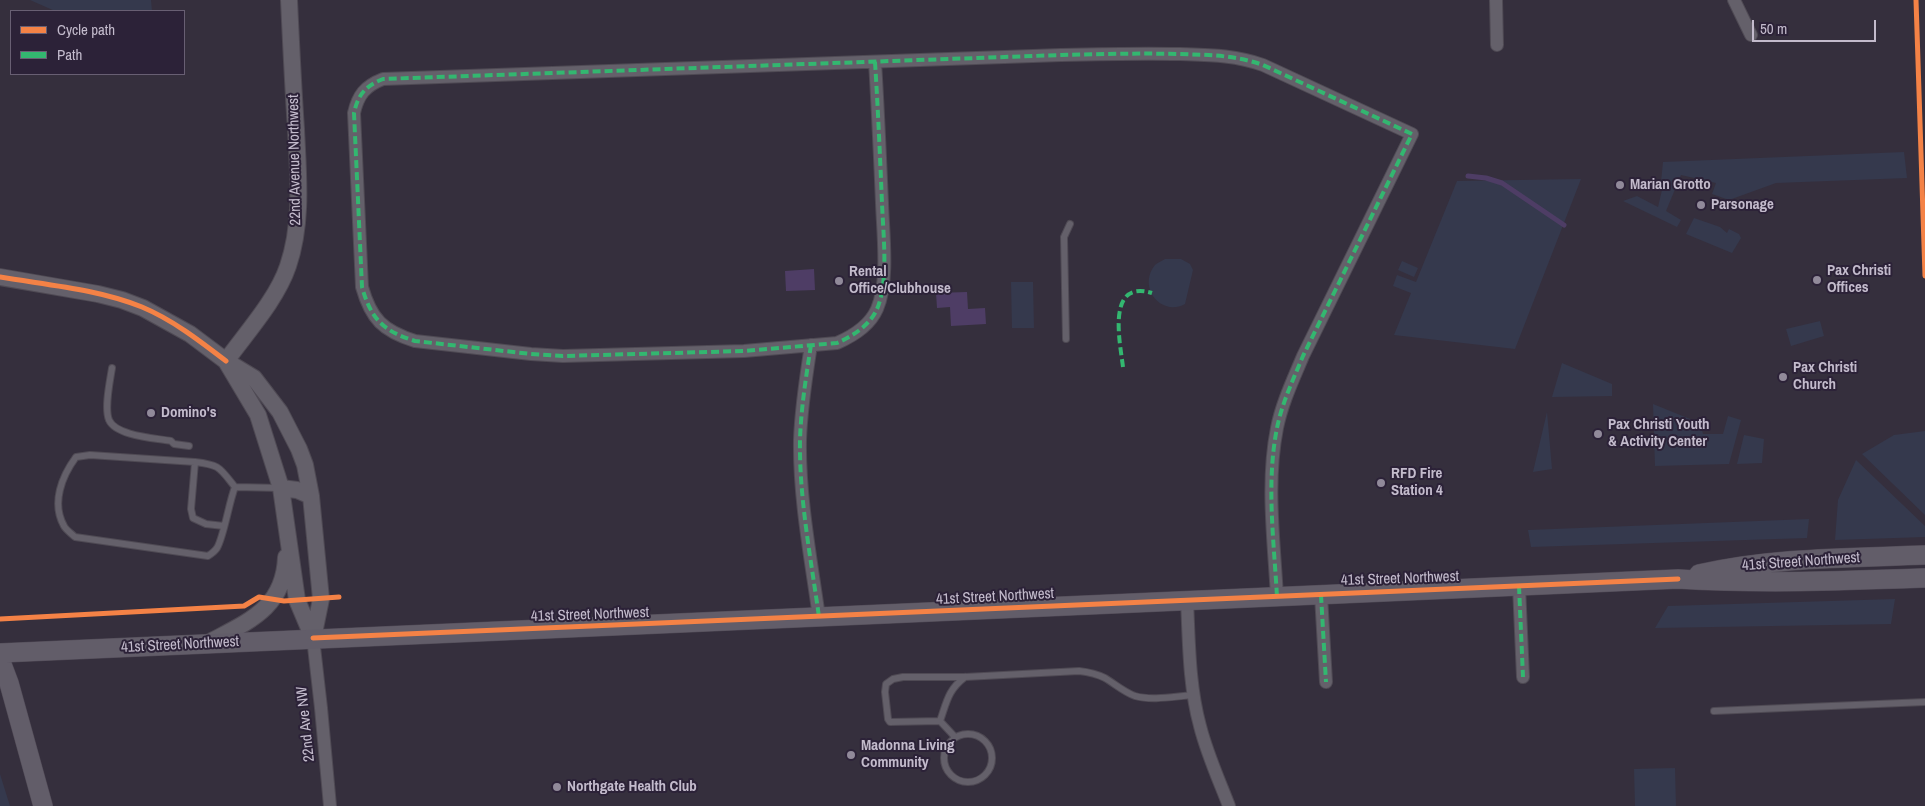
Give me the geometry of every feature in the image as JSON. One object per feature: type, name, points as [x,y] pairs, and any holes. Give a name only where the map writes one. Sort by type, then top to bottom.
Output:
[{"type":"main road","name":"41st Street Northwest","points":[[1678,579],[1730,567],[1762,563],[1925,555]]},
{"type":"main road","name":"41st Street Northwest","points":[[0,653],[1678,579],[1725,582],[1801,582],[1925,578]]},
{"type":"main road","points":[[0,659],[43,806]]},
{"type":"street","name":"22nd Avenue Northwest","points":[[226,361],[280,284],[288,267],[297,226],[297,156],[289,0]]},
{"type":"street","points":[[1496,0],[1497,45]]},
{"type":"street","points":[[1734,0],[1752,35]]},
{"type":"street","points":[[875,62],[884,249],[882,283],[878,306],[874,315],[862,328],[847,339],[837,343],[744,350],[563,356],[530,354],[415,341],[403,337],[376,320],[367,306],[362,287],[354,113],[357,100],[363,90],[382,78],[1061,55],[1165,54],[1223,55],[1244,58],[1412,134],[1303,356],[1288,392],[1280,419],[1271,477],[1277,597]]},
{"type":"street","points":[[0,277],[91,292],[122,300],[164,318],[254,378],[280,412],[300,449],[305,465],[311,496],[321,599],[313,638]]},
{"type":"street","points":[[811,345],[803,400],[800,441],[804,506],[819,617]]},
{"type":"street","points":[[226,361],[258,415],[281,488],[297,600],[313,638]]},
{"type":"street","points":[[281,488],[297,490],[311,496]]},
{"type":"street","points":[[208,644],[250,621],[265,610],[273,599],[281,583],[285,567],[286,527]]},
{"type":"street","points":[[1519,586],[1524,677]]},
{"type":"street","points":[[1322,595],[1326,682]]},
{"type":"street","points":[[1187,600],[1194,695],[1200,725],[1209,756],[1229,806]]},
{"type":"street","name":"22nd Ave NW","points":[[313,638],[322,708],[330,806]]},
{"type":"lane","points":[[1066,339],[1064,237],[1070,224]]},
{"type":"lane","points":[[112,368],[108,406],[109,420],[118,430],[189,446]]},
{"type":"lane","points":[[90,455],[213,464],[223,471],[235,487],[217,547],[208,556],[76,537],[64,527],[59,509],[60,485],[67,470],[76,457],[90,455]]},
{"type":"lane","points":[[195,462],[191,509],[193,518],[206,524],[224,526]]},
{"type":"lane","points":[[235,487],[281,488]]},
{"type":"lane","points":[[940,721],[890,722],[885,692],[886,684],[902,677],[965,677],[1079,671],[1104,677],[1127,692],[1137,696],[1151,698],[1194,695]]},
{"type":"lane","points":[[940,721],[950,693],[955,685],[965,677]]},
{"type":"lane","points":[[1714,711],[1925,702]]},
{"type":"lane","points":[[940,721],[954,738]]},
{"type":"lane","points":[[970,733],[978,735],[989,745],[993,760],[984,776],[978,780],[965,782],[951,775],[944,761],[944,753],[949,742],[954,738],[970,733]]},
{"type":"shaded area","points":[[30,0],[151,0],[152,10],[53,10]]},
{"type":"shaded area","points":[[1904,152],[1907,178],[1776,183],[1729,200],[1712,194],[1716,183],[1681,175],[1666,211],[1681,220],[1677,227],[1623,201],[1637,196],[1658,207],[1662,190],[1650,182],[1661,182],[1663,162]]},
{"type":"shaded area","points":[[1581,179],[1515,349],[1394,335],[1411,293],[1393,286],[1397,275],[1416,282],[1457,181]]},
{"type":"shaded area","points":[[1694,218],[1720,227],[1727,233],[1729,229],[1739,234],[1741,238],[1732,253],[1686,234]]},
{"type":"shaded area","points":[[1165,259],[1181,259],[1190,264],[1193,270],[1185,304],[1176,307],[1160,303],[1154,298],[1150,290],[1150,274],[1155,265]]},
{"type":"shaded area","points":[[1402,261],[1418,268],[1414,277],[1398,270]]},
{"type":"shaded area","points":[[814,269],[815,290],[786,291],[785,271]]},
{"type":"shaded area","points":[[1011,282],[1033,282],[1034,328],[1012,328]]},
{"type":"shaded area","points":[[967,292],[968,309],[985,308],[986,324],[951,326],[950,307],[937,308],[936,293]]},
{"type":"shaded area","points":[[1820,321],[1824,336],[1791,346],[1786,329]]},
{"type":"shaded area","points":[[1562,363],[1612,384],[1612,396],[1552,397]]},
{"type":"shaded area","points":[[1653,404],[1700,423],[1703,434],[1723,434],[1728,416],[1741,420],[1729,464],[1655,466]]},
{"type":"shaded area","points":[[1547,412],[1552,469],[1533,472]]},
{"type":"shaded area","points":[[1925,431],[1925,515],[1862,454],[1894,435]]},
{"type":"shaded area","points":[[1744,435],[1764,439],[1762,463],[1737,464]]},
{"type":"shaded area","points":[[1856,460],[1925,526],[1925,537],[1835,540],[1838,500]]},
{"type":"shaded area","points":[[1809,519],[1807,538],[1531,547],[1528,530]]},
{"type":"shaded area","points":[[1895,599],[1891,624],[1655,628],[1668,606]]},
{"type":"shaded area","points":[[1675,768],[1676,806],[1635,806],[1634,769]]},
{"type":"shaded area","points":[[0,774],[10,806],[0,806]]},
{"type":"waterway","points":[[1468,176],[1486,178],[1502,183],[1564,225]]},
{"type":"marked path","points":[[875,62],[884,243],[883,285],[881,298],[874,315],[855,333],[837,343],[744,351],[563,356],[531,354],[415,341],[394,333],[387,328],[374,316],[370,308],[362,287],[354,113],[363,92],[371,85],[383,79],[1105,54],[1212,55],[1232,57],[1263,65],[1412,134],[1303,356],[1282,410],[1274,449],[1271,491],[1277,597]]},
{"type":"marked path","points":[[1123,367],[1119,329],[1119,315],[1122,304],[1128,295],[1137,291],[1152,293]]},
{"type":"marked path","points":[[811,345],[801,416],[800,462],[806,528],[819,617]]},
{"type":"marked path","points":[[1519,586],[1523,677]]},
{"type":"marked path","points":[[1321,595],[1326,682]]},
{"type":"cycle path","points":[[1916,0],[1925,276]]},
{"type":"cycle path","points":[[0,277],[90,292],[142,307],[175,325],[226,361]]},
{"type":"cycle path","points":[[313,638],[1678,579]]},
{"type":"cycle path","points":[[0,619],[244,606],[259,597],[284,601],[339,597]]},
{"type":"place","name":"Marian Grotto","points":[[1620,185]]},
{"type":"place","name":"Parsonage","points":[[1701,205]]},
{"type":"place","name":"Pax Christi Offices","points":[[1817,280]]},
{"type":"place","name":"Rental Office/Clubhouse","points":[[839,281]]},
{"type":"place","name":"Pax Christi Church","points":[[1783,377]]},
{"type":"place","name":"Domino's","points":[[151,413]]},
{"type":"place","name":"Pax Christi Youth & Activity Center","points":[[1598,434]]},
{"type":"place","name":"RFD Fire Station 4","points":[[1381,483]]},
{"type":"place","name":"Madonna Living Community","points":[[851,755]]},
{"type":"place","name":"Northgate Health Club","points":[[557,787]]}]
